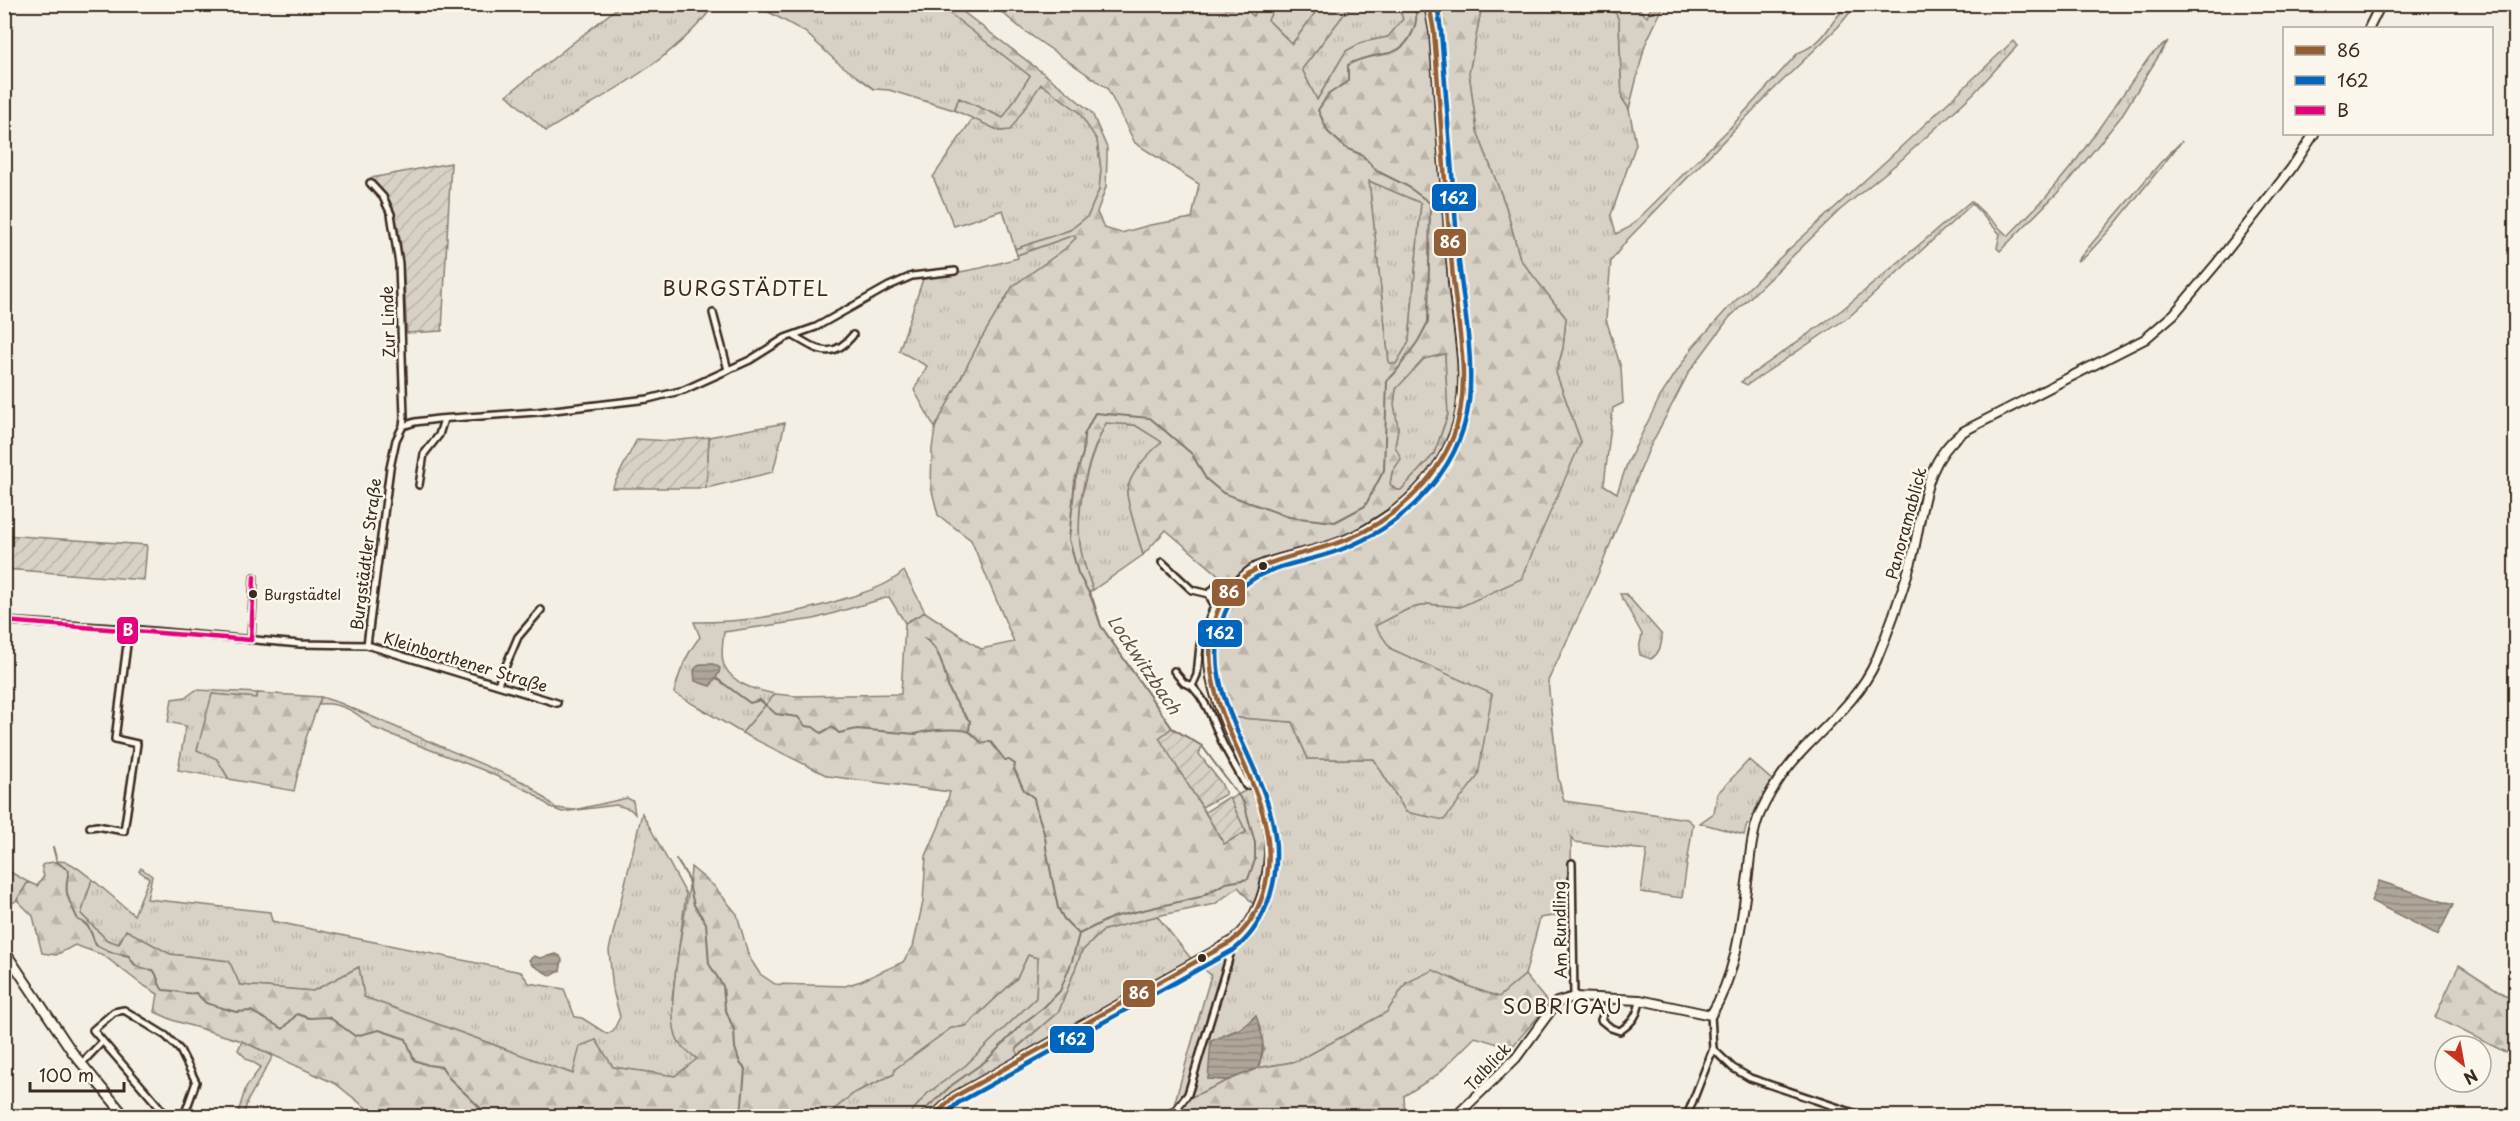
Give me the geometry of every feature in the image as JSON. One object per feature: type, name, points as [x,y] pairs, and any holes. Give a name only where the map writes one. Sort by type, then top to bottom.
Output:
[{"type":"street","points":[[934,1116],[954,1097],[1231,942],[1252,920],[1267,875],[1268,832],[1252,783],[1218,701],[1208,665],[1209,638],[1218,611],[1242,577],[1254,568],[1344,541],[1396,510],[1426,481],[1440,462],[1458,421],[1462,391],[1461,354],[1434,32],[1429,4]]},
{"type":"street","points":[[2370,27],[2381,4]]},
{"type":"street","name":"Panoramablick","points":[[1711,1015],[1721,998],[1735,957],[1752,841],[1760,814],[1773,790],[1792,765],[1805,748],[1845,708],[1864,683],[1875,663],[1911,562],[1929,479],[1944,448],[1964,431],[2145,339],[2174,314],[2217,263],[2291,169],[2313,135]]},
{"type":"street","name":"Zur Linde","points":[[370,183],[383,197],[391,214],[399,264],[403,426]]},
{"type":"street","points":[[403,426],[415,422],[537,412],[648,399],[684,390],[728,370],[785,338],[816,327],[864,299],[912,276],[955,271]]},
{"type":"street","points":[[713,313],[728,370]]},
{"type":"street","points":[[794,336],[818,350],[834,351],[846,344],[854,335]]},
{"type":"street","points":[[419,485],[424,454],[439,435],[444,419]]},
{"type":"street","name":"Burgstädtler Straße","points":[[4,621],[252,640],[367,645],[390,468],[396,440],[403,426]]},
{"type":"street","points":[[1162,562],[1192,590],[1209,594]]},
{"type":"street","points":[[252,640],[254,576]]},
{"type":"street","points":[[1209,594],[1216,586],[1229,593]]},
{"type":"street","points":[[1192,686],[1197,675],[1200,645],[1214,606],[1209,594]]},
{"type":"street","points":[[498,684],[518,637],[541,610]]},
{"type":"street","points":[[90,827],[124,831],[137,744],[115,739],[129,629]]},
{"type":"street","name":"Kleinborthener Straße","points":[[367,645],[557,703]]},
{"type":"street","points":[[1174,671],[1184,683],[1192,686],[1203,698],[1211,711],[1222,742],[1246,786],[1252,783]]},
{"type":"street","name":"Am Rundling","points":[[1572,863],[1574,997]]},
{"type":"street","points":[[1171,1116],[1188,1094],[1230,955],[1231,942]]},
{"type":"street","points":[[4,950],[81,1064],[125,1116]]},
{"type":"street","name":"Am Rundling","points":[[1557,1002],[1574,997],[1640,1000],[1711,1015]]},
{"type":"street","points":[[1610,998],[1601,1020],[1611,1028],[1620,1031],[1630,1024],[1638,1013],[1640,1000]]},
{"type":"street","name":"Talblick","points":[[1456,1116],[1516,1058],[1557,1002]]},
{"type":"street","points":[[167,1116],[93,1030],[114,1012],[124,1010],[166,1036],[180,1050],[196,1082],[184,1116]]},
{"type":"street","points":[[1686,1116],[1713,1049],[1711,1015]]},
{"type":"street","points":[[81,1064],[102,1042]]},
{"type":"street","points":[[1713,1049],[1733,1068],[1750,1078],[1863,1116]]},
{"type":"green space","points":[[630,4],[714,5],[679,44],[637,76],[546,131],[507,95],[617,8],[613,5],[621,5],[619,7]]},
{"type":"green space","points":[[1242,4],[1253,16],[1259,5],[1275,5],[1268,20],[1292,44],[1321,5],[1351,5],[1302,69],[1317,100],[1346,51],[1363,42],[1388,37],[1403,19],[1398,5],[1485,5],[1481,10],[1469,73],[1477,131],[1506,207],[1520,259],[1566,318],[1563,348],[1556,373],[1581,442],[1521,579],[1460,607],[1428,604],[1408,609],[1375,626],[1391,649],[1492,694],[1478,776],[1444,820],[1406,812],[1374,759],[1308,759],[1292,722],[1229,717],[1219,684],[1215,652],[1221,621],[1236,590],[1166,530],[1143,555],[1127,491],[1136,470],[1162,442],[1135,425],[1106,423],[1088,467],[1081,498],[1080,545],[1093,590],[1089,592],[1101,626],[1172,728],[1160,738],[1224,844],[1246,832],[1230,799],[1250,788],[1257,802],[1264,831],[1264,861],[1259,891],[1255,906],[1238,887],[1215,904],[1104,930],[1082,951],[1059,1011],[1016,1048],[1019,1058],[952,1095],[928,1116],[908,1116],[928,1093],[965,1066],[1036,998],[1038,958],[1028,955],[1017,978],[966,1026],[951,1028],[895,1069],[894,1074],[854,1093],[826,1116],[376,1116],[336,1084],[242,1041],[175,1021],[155,1012],[158,994],[103,955],[75,945],[56,955],[42,953],[33,916],[17,900],[28,882],[37,886],[44,876],[42,865],[58,861],[64,862],[92,879],[81,914],[107,940],[119,944],[126,930],[170,954],[229,961],[240,985],[313,991],[359,967],[364,997],[573,1074],[580,1046],[596,1040],[613,1067],[675,1076],[697,1059],[680,1044],[674,1029],[673,1009],[677,959],[691,867],[714,886],[737,914],[749,957],[760,974],[775,984],[845,986],[903,962],[913,947],[923,902],[926,856],[950,792],[828,776],[742,733],[775,694],[796,696],[901,694],[905,623],[925,612],[981,649],[1014,642],[971,540],[938,515],[931,487],[935,428],[981,339],[1013,286],[1065,249],[1076,238],[1074,235],[1017,255],[1015,249],[1070,230],[1088,216],[1099,190],[1101,170],[1097,140],[1078,111],[1041,84],[1010,130],[1000,131],[954,110],[959,98],[1003,118],[1030,76],[939,5],[954,5],[1092,113],[1107,148],[1106,187],[1097,212],[1104,228],[1121,233],[1150,225],[1192,218],[1199,184],[1135,143],[1107,88],[1023,30],[993,5]],"holes":[[[1369,181],[1421,203],[1409,342],[1396,364],[1389,363]],[[1445,354],[1448,415],[1434,454],[1401,490],[1396,490],[1390,484],[1392,472],[1401,459],[1395,446],[1398,428],[1394,404],[1396,389],[1424,359]]]},
{"type":"green space","points":[[756,5],[939,5],[1030,76],[1003,118],[959,98],[954,110],[889,90],[874,89],[837,62],[805,32]]},
{"type":"green space","points":[[1275,5],[1321,5],[1292,44],[1268,20]]},
{"type":"green space","points":[[1351,5],[1398,5],[1403,19],[1388,37],[1363,42],[1346,51],[1317,100],[1302,69]]},
{"type":"green space","points":[[1485,5],[1590,5],[1616,13],[1619,21],[1622,98],[1629,109],[1636,144],[1611,215],[1616,234],[1630,227],[1729,129],[1798,53],[1817,42],[1845,9],[1856,5],[1838,27],[1771,92],[1627,240],[1611,261],[1606,319],[1621,368],[1623,403],[1613,408],[1604,485],[1617,493],[1627,464],[1660,397],[1693,347],[1729,307],[1787,251],[2013,41],[2017,46],[1974,93],[1900,161],[1840,210],[1729,318],[1689,372],[1649,449],[1596,579],[1548,681],[1558,777],[1564,801],[1687,819],[1693,824],[1682,898],[1641,892],[1647,850],[1574,842],[1571,836],[1572,913],[1540,918],[1525,975],[1499,997],[1470,987],[1453,978],[1406,983],[1387,1012],[1298,1061],[1258,1068],[1264,1049],[1255,1016],[1242,1028],[1224,1035],[1208,1079],[1229,1080],[1174,1105],[1211,975],[1200,966],[1207,962],[1210,966],[1220,960],[1225,950],[1230,951],[1229,959],[1258,916],[1269,882],[1272,857],[1271,834],[1266,810],[1229,717],[1292,722],[1308,759],[1374,759],[1406,812],[1492,695],[1391,649],[1374,626],[1408,609],[1428,604],[1460,607],[1566,474],[1581,442],[1556,373],[1563,348],[1566,318],[1520,259],[1506,207],[1477,131],[1469,73],[1481,10]]},
{"type":"green space","points":[[1590,5],[1635,5],[1647,17],[1652,5],[1664,5],[1645,45],[1629,109],[1622,98],[1619,21],[1616,13]]},
{"type":"green space","points":[[2168,41],[2120,118],[2070,180],[2000,251],[1997,248],[2000,234],[1972,204],[1850,316],[1747,385],[1741,382],[1843,309],[1971,201],[2008,236],[2046,197],[2075,162],[2150,56]]},
{"type":"green space","points":[[1040,83],[1078,111],[1097,139],[1101,170],[1099,190],[1088,216],[1070,230],[1015,249],[1003,210],[954,226],[933,177],[973,118],[1000,131],[1010,130]]},
{"type":"green space","points":[[2182,141],[2115,224],[2086,256],[2077,261],[2160,163]]},
{"type":"green space","points":[[451,163],[442,331],[407,333],[403,264],[398,228],[389,199],[371,178]]},
{"type":"green space","points":[[1369,181],[1421,203],[1409,342],[1396,364],[1389,363]]},
{"type":"green space","points":[[1074,235],[1076,238],[1065,249],[1013,286],[981,339],[935,428],[914,390],[927,366],[899,351],[923,279],[1018,258],[1017,255]]},
{"type":"green space","points":[[1445,354],[1448,414],[1434,454],[1401,490],[1396,490],[1390,484],[1392,472],[1400,459],[1395,446],[1398,428],[1394,404],[1396,389],[1424,358]]},
{"type":"green space","points":[[785,423],[773,472],[706,488],[709,437]]},
{"type":"green space","points":[[1106,423],[1135,425],[1163,442],[1136,470],[1127,491],[1143,555],[1093,590],[1081,551],[1080,514],[1089,467]]},
{"type":"green space","points":[[709,437],[706,488],[612,488],[637,439],[670,441]]},
{"type":"green space","points":[[4,535],[147,545],[144,580],[5,569]]},
{"type":"green space","points":[[904,571],[925,612],[905,623],[889,597],[814,619],[724,632],[722,657],[728,672],[739,682],[760,691],[775,694],[742,733],[674,693],[684,664],[700,637],[694,622],[754,619],[812,608],[871,590],[892,580]]},
{"type":"green space","points":[[1620,594],[1626,594],[1662,635],[1660,648],[1651,659],[1640,655],[1642,634]]},
{"type":"green space","points":[[196,690],[258,693],[256,698],[213,694],[217,759],[229,779],[178,770],[186,726],[168,722],[172,699],[186,697]]},
{"type":"green space","points":[[258,693],[321,697],[306,738],[294,791],[229,779],[217,759],[197,750],[212,694],[256,698]]},
{"type":"green space","points":[[321,697],[340,703],[528,784],[556,808],[574,810],[627,798],[633,801],[635,814],[630,809],[616,805],[562,812],[552,808],[531,792],[483,770],[374,728],[349,710],[335,705],[319,704]]},
{"type":"green space","points":[[1172,728],[1202,746],[1199,754],[1221,783],[1226,794],[1202,807],[1159,738]]},
{"type":"green space","points":[[1749,760],[1774,782],[1759,806],[1752,825],[1747,824],[1744,835],[1700,823],[1714,813],[1717,794]]},
{"type":"green space","points":[[1229,797],[1246,832],[1224,844],[1205,812]]},
{"type":"green space","points":[[642,813],[686,894],[672,999],[698,1059],[675,1076],[612,1067],[596,1040],[573,1074],[364,997],[359,967],[313,991],[240,985],[229,961],[170,954],[126,930],[118,944],[107,940],[81,914],[92,879],[134,915],[149,878],[139,871],[141,868],[152,876],[147,899],[270,912],[272,921],[521,972],[529,983],[564,989],[575,1017],[582,1018],[607,1034],[613,1031],[620,1017],[613,990],[609,950]]},
{"type":"green space","points":[[5,869],[28,882],[17,900],[5,908]]},
{"type":"green space","points":[[1157,916],[1193,961],[1019,1058],[1016,1049],[1059,1011],[1082,951],[1104,930]]},
{"type":"green space","points":[[1028,955],[1038,958],[1036,998],[965,1066],[928,1093],[908,1116],[826,1116],[854,1093],[894,1074],[894,1069],[951,1028],[966,1026],[1017,978]]},
{"type":"green space","points":[[2459,965],[2508,997],[2515,997],[2515,1057],[2493,1046],[2493,1034],[2469,1034],[2435,1017]]},
{"type":"green space","points":[[1433,970],[1499,997],[1525,975],[1549,1004],[1511,1048],[1475,1037],[1437,1075],[1404,1096],[1405,1116],[1161,1116],[1174,1105],[1258,1068],[1298,1061],[1387,1012],[1406,983]]},
{"type":"green space","points":[[242,1041],[273,1056],[248,1100],[243,1116],[237,1116],[246,1087],[261,1067],[247,1059],[238,1050]]},
{"type":"shaded area","points":[[700,664],[713,664],[720,668],[710,686],[695,681],[694,670]]},
{"type":"shaded area","points":[[2379,881],[2453,905],[2438,935],[2371,901]]},
{"type":"shaded area","points":[[556,954],[562,960],[560,971],[551,976],[532,965],[529,960],[534,956],[540,958]]},
{"type":"shaded area","points":[[1256,1016],[1263,1042],[1258,1068],[1229,1080],[1208,1079],[1211,1041],[1242,1028]]},
{"type":"waterway","name":"Lockwitzbach","points":[[918,1116],[952,1085],[987,1060],[1022,1024],[1060,991],[1072,961],[1079,934],[1113,917],[1200,897],[1226,883],[1248,879],[1255,860],[1255,843],[1244,803],[1202,746],[1172,728],[1101,626],[1093,600],[1078,573],[1069,539],[1075,480],[1083,453],[1084,435],[1095,413],[1150,418],[1192,454],[1206,479],[1223,493],[1289,517],[1335,522],[1365,506],[1384,470],[1387,381],[1418,341],[1428,322],[1430,203],[1407,186],[1377,171],[1362,155],[1346,148],[1328,132],[1318,110],[1329,94],[1348,81],[1348,65],[1364,58],[1393,52],[1405,44],[1415,25],[1413,4]]},
{"type":"waterway","points":[[924,638],[938,653],[949,689],[970,721],[969,731]]},
{"type":"waterway","points":[[716,678],[750,703],[760,700],[776,714],[798,717],[805,726],[813,727],[821,733],[832,727],[839,733],[857,729],[916,734],[935,730],[952,730],[971,733],[982,743],[990,741],[1005,760],[1015,764],[1014,769],[1024,790],[1034,798],[1045,836],[1058,908],[1064,919],[1079,934]]},
{"type":"waterway","points":[[53,847],[57,862],[69,871],[67,892],[78,920],[88,927],[96,945],[110,952],[129,956],[138,967],[153,970],[163,990],[196,993],[206,1003],[236,1012],[251,1011],[283,1029],[297,1014],[309,1018],[329,1017],[355,1036],[379,1030],[406,1039],[414,1060],[442,1067],[449,1078],[489,1116]]},
{"type":"waterway","points":[[676,859],[687,876],[694,905],[706,923],[709,964],[723,986],[725,1008],[734,1030],[735,1048],[740,1063],[745,1069],[741,1116]]},
{"type":"transit line","name":"86","points":[[934,1116],[954,1097],[1231,942],[1247,926],[1258,908],[1263,894],[1269,857],[1265,822],[1255,789],[1215,692],[1210,658],[1214,622],[1223,600],[1235,584],[1251,572],[1288,557],[1348,539],[1381,522],[1396,511],[1435,470],[1453,437],[1459,416],[1463,374],[1462,352],[1452,267],[1434,32],[1429,4]]},
{"type":"transit line","name":"162","points":[[944,1116],[958,1103],[1235,949],[1252,932],[1264,911],[1270,896],[1276,857],[1272,821],[1262,787],[1233,722],[1222,689],[1217,656],[1222,621],[1230,602],[1255,578],[1270,570],[1322,556],[1365,539],[1411,507],[1430,488],[1446,466],[1459,441],[1467,415],[1470,353],[1458,252],[1437,4]]},
{"type":"transit line","name":"B","points":[[251,640],[254,577]]},
{"type":"transit line","name":"B","points":[[4,621],[251,640]]},
{"type":"place","name":"Burgstädtel","points":[[253,594]]},
{"type":"district","name":"BURGSTÄDTEL","points":[[746,288]]},
{"type":"district","name":"SOBRIGAU","points":[[1563,1006]]}]
